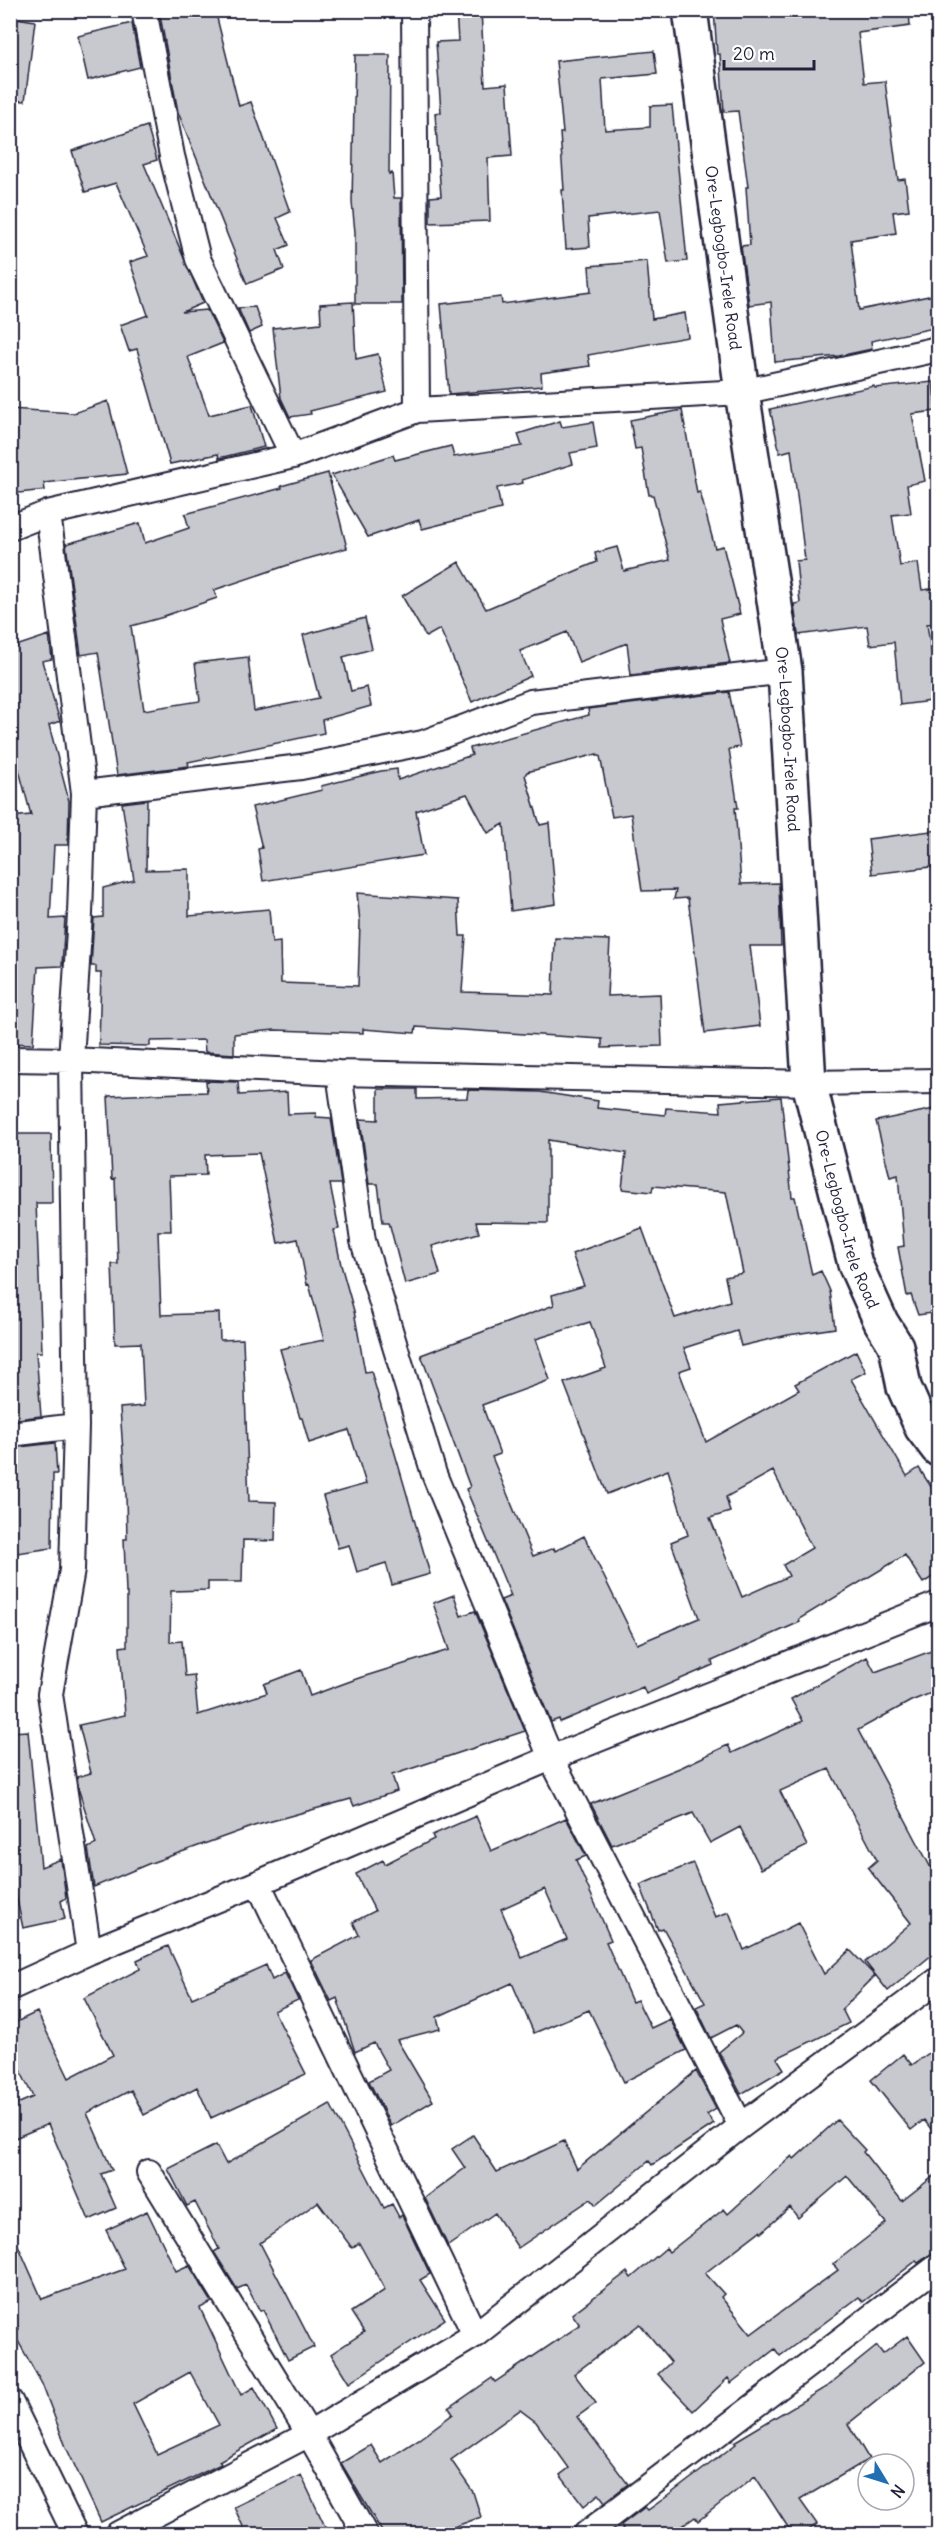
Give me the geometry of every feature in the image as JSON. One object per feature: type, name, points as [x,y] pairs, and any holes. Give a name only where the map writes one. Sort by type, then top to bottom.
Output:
[{"type":"main road","name":"Ore-Legbogbo-Irele Road","points":[[690,10],[742,392],[785,671],[809,1083],[855,1264],[881,1322],[896,1346],[904,1387],[922,1428],[939,1449]]},
{"type":"street","points":[[144,10],[172,156],[198,259],[293,456]]},
{"type":"street","points":[[414,10],[417,411]]},
{"type":"street","points":[[10,528],[48,513],[293,456],[417,411],[742,392],[939,349]]},
{"type":"street","points":[[48,513],[84,793],[80,914],[71,1060],[76,1426],[72,1570],[50,1694],[89,1952]]},
{"type":"street","points":[[84,793],[301,767],[423,743],[531,702],[785,671]]},
{"type":"street","points":[[10,1059],[339,1073],[809,1083],[939,1081]]},
{"type":"street","points":[[339,1073],[363,1241],[434,1474],[551,1758],[741,2126]]},
{"type":"street","points":[[10,1434],[76,1426]]},
{"type":"street","points":[[10,1988],[89,1952],[258,1883],[551,1758],[939,1604]]},
{"type":"street","points":[[258,1883],[475,2335]]},
{"type":"street","points":[[118,2535],[309,2434],[475,2335],[741,2126],[939,1980]]},
{"type":"street","points":[[149,2172],[309,2434],[365,2535]]},
{"type":"street","points":[[586,2535],[939,2266]]},
{"type":"street","points":[[10,2401],[75,2535]]},
{"type":"building","points":[[159,10],[215,10],[239,106],[251,102],[290,212],[277,218],[289,245],[277,250],[284,269],[247,284],[178,112]]},
{"type":"building","points":[[456,10],[481,10],[485,86],[507,84],[512,156],[488,158],[490,221],[430,223],[430,197],[441,196],[435,113],[441,112],[436,42],[458,41]]},
{"type":"building","points":[[714,10],[909,10],[910,26],[858,33],[864,83],[885,81],[898,180],[905,179],[909,210],[893,212],[896,233],[851,240],[859,310],[939,294],[939,327],[871,341],[872,349],[839,356],[775,362],[771,302],[749,305],[741,246],[750,245],[746,187],[748,187],[738,111],[724,112]]},
{"type":"building","points":[[10,17],[35,21],[25,101],[10,100]]},
{"type":"building","points":[[132,23],[140,67],[88,80],[78,36]]},
{"type":"building","points":[[654,51],[657,74],[602,79],[605,130],[650,127],[650,106],[672,105],[687,261],[668,263],[660,210],[588,218],[590,247],[566,249],[560,133],[563,133],[556,61]]},
{"type":"building","points":[[355,55],[390,55],[389,174],[392,173],[394,198],[401,198],[402,304],[355,304],[355,232],[352,202]]},
{"type":"building","points":[[147,126],[157,160],[144,164],[203,303],[182,312],[207,310],[223,343],[188,357],[209,415],[252,405],[264,447],[219,458],[218,454],[170,464],[137,349],[129,351],[120,325],[148,315],[130,262],[148,256],[116,183],[85,192],[72,151]]},
{"type":"building","points":[[647,261],[652,319],[685,313],[688,337],[588,355],[590,366],[541,373],[542,386],[449,394],[441,304],[501,297],[502,304],[591,292],[589,266]]},
{"type":"building","points":[[353,302],[356,359],[378,354],[387,392],[310,411],[311,414],[290,417],[281,398],[273,328],[321,323],[320,304]]},
{"type":"building","points":[[255,307],[262,327],[249,333],[238,308]]},
{"type":"building","points":[[933,382],[936,411],[912,414],[925,481],[907,485],[911,513],[892,515],[900,566],[918,563],[922,590],[939,588],[939,623],[927,624],[935,677],[939,677],[939,700],[900,705],[894,642],[870,645],[867,626],[798,635],[794,604],[800,603],[796,561],[805,560],[799,511],[791,450],[780,453],[770,409],[874,386],[875,388]]},
{"type":"building","points":[[108,401],[127,474],[44,483],[45,490],[10,494],[10,409],[74,413]]},
{"type":"building","points":[[682,410],[697,493],[700,492],[715,548],[723,546],[740,614],[720,619],[730,663],[631,675],[627,643],[579,662],[567,632],[520,651],[531,676],[472,702],[440,629],[426,637],[402,596],[459,562],[486,609],[597,562],[595,553],[617,547],[624,571],[670,560],[653,495],[649,495],[641,448],[635,449],[630,420]]},
{"type":"building","points":[[560,421],[562,427],[593,422],[597,448],[570,453],[573,464],[522,480],[523,483],[497,488],[501,509],[422,529],[419,520],[368,537],[332,475],[393,455],[395,460],[451,446],[454,457],[522,446],[518,434]]},
{"type":"building","points":[[328,473],[347,548],[303,560],[214,590],[217,598],[131,626],[144,710],[200,701],[195,663],[248,657],[254,711],[319,698],[303,635],[365,618],[372,649],[343,657],[351,691],[367,687],[371,706],[322,720],[324,733],[188,762],[189,766],[117,775],[98,652],[81,655],[66,544],[140,523],[145,543],[189,528],[185,514]]},
{"type":"building","points":[[49,635],[52,659],[42,661],[60,721],[49,725],[69,801],[68,845],[54,845],[50,919],[65,918],[62,966],[38,967],[33,1044],[10,1043],[10,817],[31,815],[10,736],[10,648]]},
{"type":"building","points":[[729,692],[740,747],[729,749],[738,808],[735,808],[741,884],[779,883],[781,946],[750,946],[760,1026],[705,1033],[688,898],[674,899],[676,890],[642,891],[631,814],[612,817],[600,756],[597,754],[527,772],[525,775],[540,825],[549,823],[556,904],[511,911],[504,824],[488,833],[467,794],[416,811],[424,855],[263,881],[258,849],[262,848],[252,807],[322,790],[321,786],[381,771],[397,769],[398,780],[472,755],[470,748],[589,715],[588,709]]},
{"type":"building","points":[[147,800],[146,870],[189,869],[189,916],[269,909],[272,943],[280,942],[281,983],[358,986],[360,922],[357,893],[458,900],[460,936],[466,936],[462,992],[553,995],[555,938],[610,940],[607,996],[660,994],[662,1046],[602,1048],[602,1039],[416,1027],[415,1033],[363,1029],[363,1033],[275,1030],[234,1034],[234,1054],[205,1052],[204,1040],[150,1041],[150,1046],[99,1045],[101,973],[96,973],[96,966],[91,966],[94,918],[103,917],[103,888],[134,880],[122,803]]},
{"type":"building","points":[[939,830],[939,866],[872,874],[868,839]]},
{"type":"building","points":[[206,1081],[238,1082],[239,1095],[287,1092],[288,1114],[316,1113],[316,1117],[331,1118],[341,1184],[330,1184],[339,1229],[334,1230],[341,1265],[354,1311],[365,1372],[371,1371],[430,1574],[392,1585],[386,1563],[357,1572],[349,1545],[338,1548],[323,1496],[366,1484],[349,1430],[309,1443],[302,1418],[300,1418],[280,1349],[324,1340],[309,1284],[307,1285],[298,1239],[278,1243],[259,1153],[205,1155],[206,1175],[169,1176],[171,1231],[158,1231],[161,1315],[219,1313],[220,1340],[243,1339],[249,1501],[276,1502],[275,1541],[243,1540],[242,1582],[208,1582],[208,1590],[171,1591],[170,1642],[182,1641],[185,1676],[194,1675],[198,1715],[267,1693],[264,1684],[301,1670],[310,1696],[449,1650],[433,1603],[454,1595],[461,1616],[475,1611],[525,1731],[392,1775],[397,1791],[354,1806],[351,1799],[254,1826],[148,1864],[94,1887],[88,1848],[96,1844],[79,1791],[77,1777],[91,1773],[79,1725],[125,1715],[120,1647],[127,1646],[124,1539],[127,1539],[120,1408],[144,1406],[141,1343],[115,1344],[112,1264],[118,1264],[115,1178],[112,1179],[108,1096],[207,1092]]},
{"type":"building","points":[[378,1089],[417,1089],[417,1099],[467,1098],[468,1090],[540,1092],[598,1101],[597,1108],[665,1115],[666,1108],[721,1112],[720,1102],[781,1097],[792,1197],[795,1197],[812,1275],[821,1271],[830,1291],[835,1328],[788,1335],[741,1346],[737,1331],[684,1348],[691,1367],[679,1371],[706,1442],[799,1390],[795,1384],[856,1351],[866,1372],[851,1379],[907,1476],[919,1468],[939,1499],[939,1573],[923,1583],[905,1555],[799,1619],[800,1622],[712,1661],[713,1665],[646,1694],[643,1687],[560,1722],[559,1719],[551,1722],[501,1600],[511,1596],[466,1489],[470,1487],[421,1355],[554,1305],[552,1295],[584,1286],[572,1254],[642,1228],[675,1318],[730,1301],[725,1277],[743,1273],[726,1192],[653,1186],[652,1192],[622,1189],[626,1153],[548,1140],[548,1223],[476,1222],[479,1233],[432,1246],[440,1274],[405,1284],[389,1222],[383,1222],[378,1184],[369,1184],[360,1119],[378,1120]],"holes":[[[590,1322],[606,1368],[564,1383],[607,1494],[668,1470],[688,1535],[671,1542],[699,1618],[637,1644],[584,1536],[555,1551],[554,1548],[533,1556],[492,1457],[500,1454],[482,1405],[550,1380],[536,1339]],[[773,1471],[812,1548],[783,1565],[789,1576],[742,1597],[710,1518],[730,1512],[726,1497]]]},
{"type":"building","points":[[939,1108],[939,1312],[918,1315],[911,1295],[907,1296],[898,1247],[904,1246],[898,1175],[890,1177],[876,1121]]},
{"type":"building","points":[[10,1134],[51,1134],[52,1203],[36,1203],[42,1352],[36,1352],[41,1416],[10,1420]]},
{"type":"building","points":[[55,1443],[57,1474],[53,1474],[52,1548],[10,1554],[10,1448]]},
{"type":"building","points":[[939,1648],[939,1690],[911,1701],[858,1730],[931,1868],[939,1863],[939,1949],[888,1991],[865,1962],[911,1923],[868,1868],[877,1860],[829,1769],[780,1791],[807,1846],[761,1869],[740,1827],[710,1843],[693,1813],[612,1845],[591,1804],[682,1767],[728,1745],[732,1753],[803,1721],[791,1699],[867,1657],[875,1672]]},
{"type":"building","points":[[28,1731],[41,1867],[61,1859],[66,1898],[61,1901],[65,1919],[23,1928],[10,1867],[10,1732]]},
{"type":"building","points":[[476,1816],[491,1851],[566,1818],[586,1856],[576,1860],[611,1940],[606,1942],[632,2002],[637,2000],[651,2028],[670,2019],[686,2050],[624,2082],[589,2010],[534,2033],[512,1983],[437,2017],[440,2029],[397,2040],[433,2101],[391,2126],[369,2081],[389,2070],[374,2043],[355,2052],[337,1998],[331,2001],[311,1960],[359,1935],[353,1922],[375,1911],[356,1874],[383,1860],[385,1864],[434,1839],[432,1835]],"holes":[[[545,1889],[567,1939],[522,1958],[501,1909]]]},
{"type":"building","points":[[693,1863],[715,1917],[729,1912],[744,1950],[798,1923],[824,1974],[850,1950],[875,1976],[842,2009],[849,2023],[777,2058],[784,2069],[741,2094],[719,2052],[742,2033],[736,2025],[711,2038],[696,2007],[705,2003],[663,1928],[658,1930],[640,1885]]},
{"type":"building","points":[[168,1946],[192,1998],[266,1965],[272,1980],[285,1973],[298,2000],[274,2011],[306,2074],[211,2118],[197,2087],[144,2115],[131,2090],[87,2113],[112,2170],[101,2174],[116,2208],[89,2220],[48,2124],[10,2140],[10,2107],[33,2097],[10,2049],[10,2025],[37,2012],[69,2078],[113,2055],[84,1998],[140,1969],[137,1960]]},
{"type":"building","points":[[939,2046],[939,2139],[924,2120],[911,2130],[871,2080],[903,2054],[912,2065]]},
{"type":"building","points":[[696,2071],[716,2109],[707,2115],[714,2124],[652,2165],[649,2161],[596,2205],[591,2199],[518,2248],[495,2213],[448,2246],[425,2198],[465,2168],[452,2149],[473,2135],[497,2172],[564,2141],[577,2169]]},
{"type":"building","points":[[330,2104],[384,2208],[392,2204],[399,2217],[402,2215],[430,2274],[420,2280],[445,2319],[349,2383],[331,2354],[364,2332],[351,2312],[385,2290],[359,2243],[352,2248],[318,2202],[260,2243],[314,2347],[288,2360],[263,2310],[260,2311],[246,2285],[237,2289],[214,2252],[219,2249],[195,2202],[187,2206],[168,2169],[216,2145],[226,2164]]},
{"type":"building","points":[[837,2120],[865,2150],[863,2152],[902,2201],[939,2172],[939,2248],[918,2263],[916,2261],[863,2302],[859,2297],[780,2356],[775,2349],[731,2383],[728,2378],[693,2411],[658,2374],[671,2362],[640,2324],[574,2374],[596,2403],[577,2417],[628,2484],[605,2502],[599,2494],[584,2506],[560,2475],[569,2468],[536,2422],[520,2410],[451,2460],[473,2492],[481,2517],[432,2535],[384,2535],[341,2463],[371,2445],[382,2463],[419,2439],[453,2414],[449,2408],[492,2378],[495,2382],[580,2325],[572,2314],[627,2272],[631,2278],[666,2248],[669,2252],[724,2209],[728,2214],[792,2156],[794,2159]],"holes":[[[847,2176],[886,2223],[833,2264],[838,2270],[751,2334],[721,2297],[724,2294],[705,2273],[760,2231],[761,2233],[790,2207],[798,2218]]]},
{"type":"building","points":[[147,2211],[176,2271],[189,2265],[212,2302],[200,2308],[241,2395],[254,2387],[277,2429],[219,2461],[221,2464],[101,2522],[66,2447],[42,2384],[13,2332],[19,2329],[10,2311],[10,2227],[42,2299],[125,2269],[106,2230]],"holes":[[[190,2372],[219,2425],[157,2454],[133,2404]]]},
{"type":"building","points":[[907,2336],[925,2362],[848,2424],[865,2452],[856,2452],[856,2467],[800,2500],[817,2524],[802,2535],[793,2535],[755,2476],[698,2521],[695,2517],[670,2535],[615,2535],[623,2528],[621,2525],[645,2507],[648,2510],[669,2495],[736,2444],[734,2442],[826,2387],[877,2346],[883,2354]]},
{"type":"building","points":[[301,2475],[329,2535],[247,2535],[234,2507]]}]
